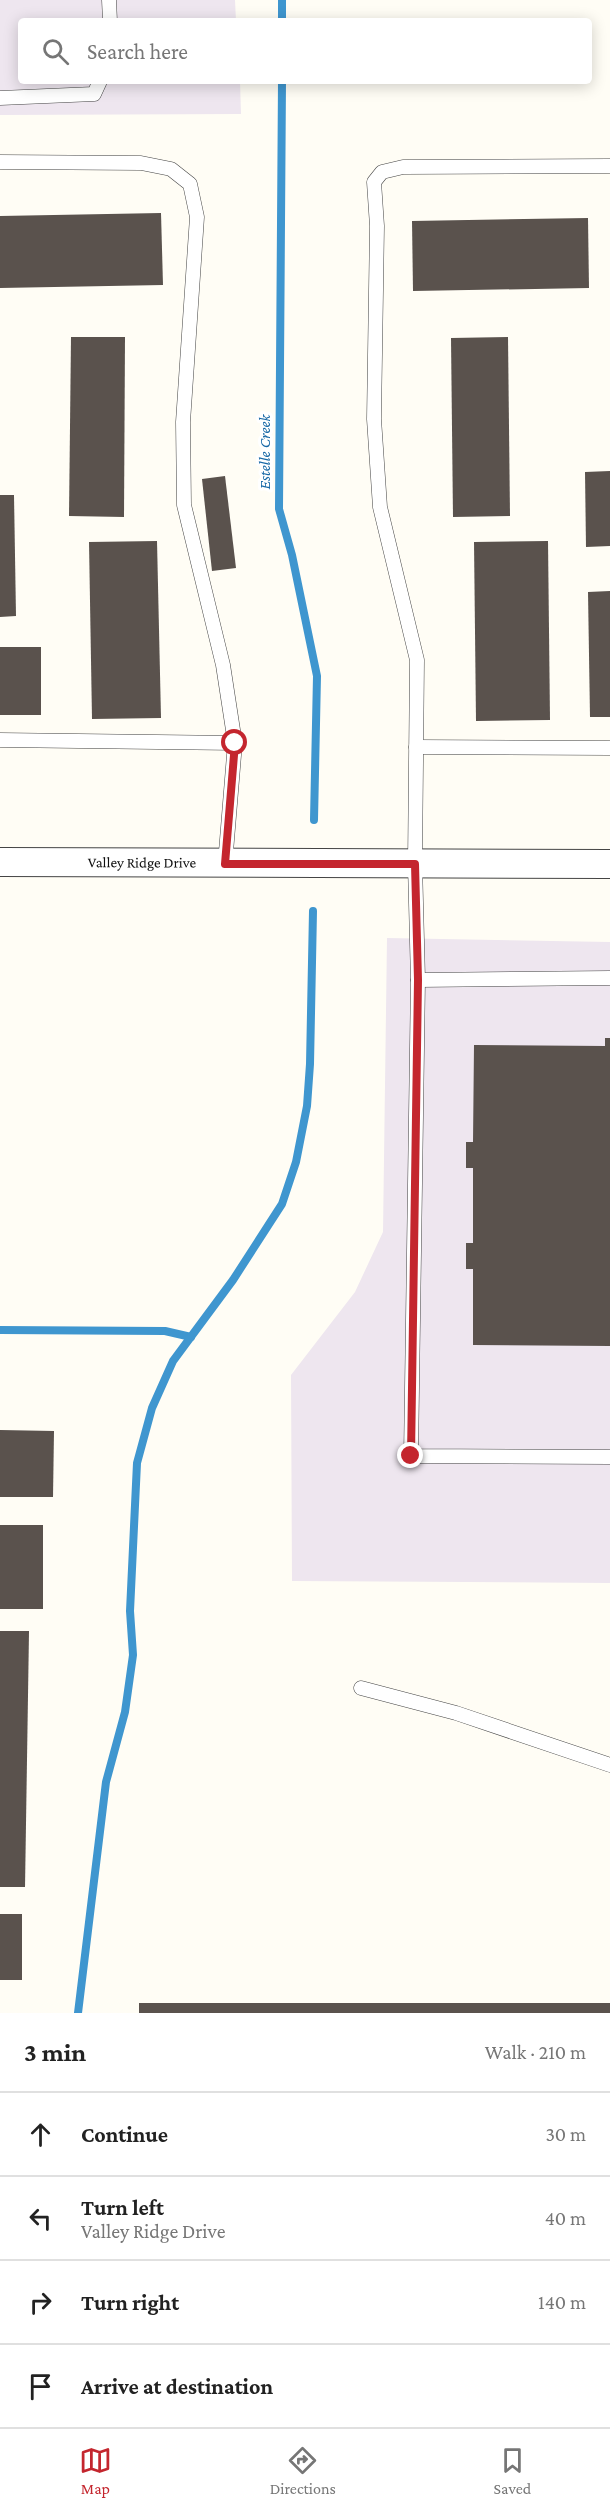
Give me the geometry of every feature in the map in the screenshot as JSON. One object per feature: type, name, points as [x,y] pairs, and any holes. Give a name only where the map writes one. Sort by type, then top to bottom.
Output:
[{"type":"street","name":"Valley Ridge Drive","points":[[0,862],[610,864]]},
{"type":"lane","points":[[109,0],[110,18]]},
{"type":"lane","points":[[0,98],[94,94],[99,84]]},
{"type":"lane","points":[[0,162],[141,163],[171,169],[190,184],[197,218],[183,422],[184,505],[223,665],[235,743],[225,864]]},
{"type":"lane","points":[[610,166],[402,166],[382,172],[374,182],[377,226],[374,419],[380,507],[417,660],[415,864],[418,980],[411,1456],[610,1457]]},
{"type":"lane","points":[[0,740],[235,743]]},
{"type":"lane","points":[[416,747],[610,748]]},
{"type":"lane","points":[[418,980],[610,978]]},
{"type":"lane","points":[[361,1689],[456,1713],[610,1765]]},
{"type":"shaded area","points":[[0,0],[235,0],[236,18],[18,18],[18,84],[240,84],[241,114],[0,115]]},
{"type":"shaded area","points":[[387,938],[610,942],[610,1583],[292,1581],[291,1375],[355,1292],[383,1232]]},
{"type":"building","points":[[161,213],[163,285],[0,288],[0,216]]},
{"type":"building","points":[[588,218],[589,288],[413,291],[412,221]]},
{"type":"building","points":[[71,337],[125,337],[124,517],[69,516]]},
{"type":"building","points":[[508,337],[510,516],[453,517],[451,338]]},
{"type":"building","points":[[610,471],[610,546],[586,547],[585,472]]},
{"type":"building","points":[[225,476],[236,568],[212,571],[202,479]]},
{"type":"building","points":[[0,495],[14,495],[16,616],[0,617]]},
{"type":"building","points":[[157,541],[161,718],[92,719],[89,542]]},
{"type":"building","points":[[548,541],[550,720],[476,721],[474,542]]},
{"type":"building","points":[[610,591],[610,717],[590,717],[588,592]]},
{"type":"building","points":[[0,647],[41,647],[41,715],[0,715]]},
{"type":"building","points":[[605,1038],[610,1038],[610,1346],[473,1345],[473,1269],[466,1269],[466,1243],[473,1243],[473,1168],[466,1168],[466,1142],[473,1142],[474,1045],[605,1046]]},
{"type":"building","points":[[0,1430],[54,1431],[53,1497],[0,1497]]},
{"type":"building","points":[[0,1525],[43,1525],[43,1609],[0,1609]]},
{"type":"building","points":[[0,1631],[29,1631],[25,1887],[0,1887]]},
{"type":"building","points":[[0,1914],[22,1914],[22,1980],[0,1980]]},
{"type":"building","points":[[139,2003],[610,2003],[610,2013],[139,2013]]},
{"type":"waterway","name":"Estelle Creek","points":[[282,0],[282,18]]},
{"type":"waterway","name":"Estelle Creek","points":[[282,84],[279,509],[292,555],[317,676],[314,820]]},
{"type":"waterway","points":[[78,2013],[106,1782],[125,1712],[133,1655],[130,1611],[137,1463],[152,1408],[173,1361],[233,1280],[282,1204],[296,1162],[307,1106],[310,1064],[313,911]]},
{"type":"waterway","points":[[0,1330],[165,1331],[191,1337]]},
{"type":"route","points":[[235,743],[225,864],[415,864],[418,980],[411,1456]]}]
